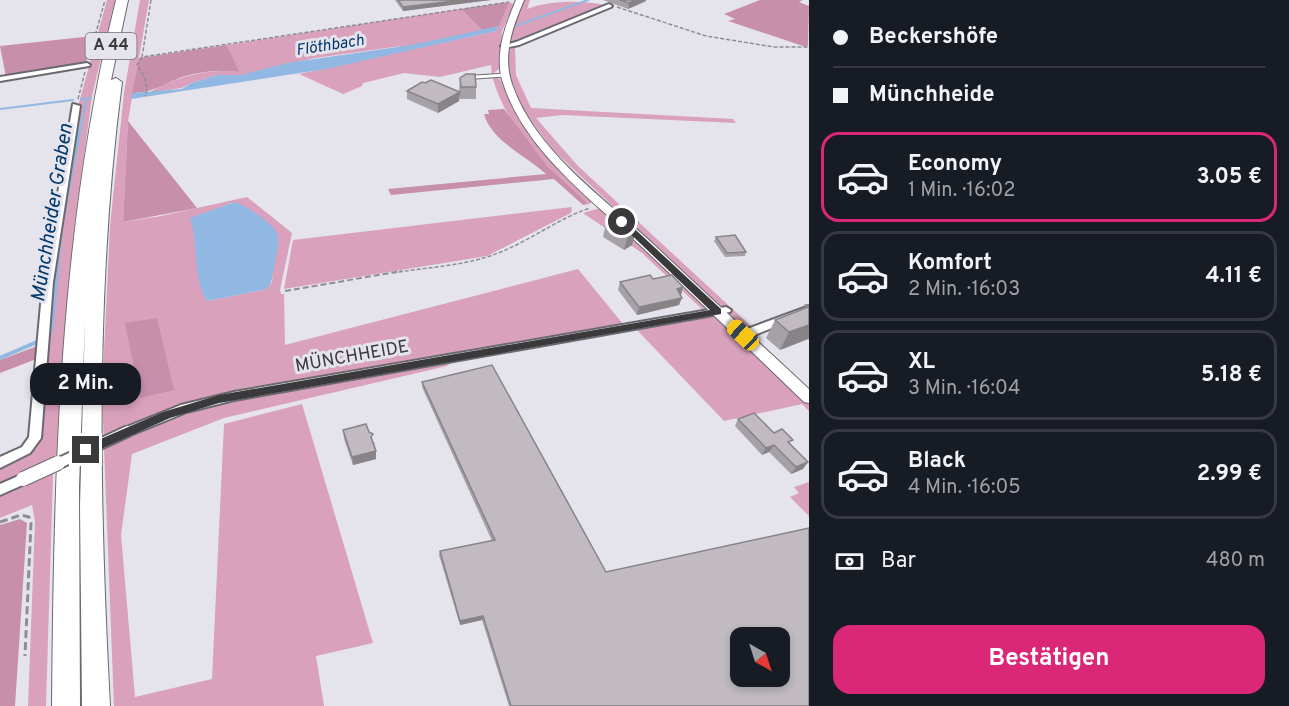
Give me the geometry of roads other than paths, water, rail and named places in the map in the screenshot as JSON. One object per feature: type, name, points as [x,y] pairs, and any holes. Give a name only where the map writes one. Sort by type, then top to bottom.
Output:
[{"type":"highway","name":"A 44","points":[[66,706],[70,417],[80,253],[122,0]]},
{"type":"highway","name":"A 44","points":[[96,706],[92,472],[94,336],[107,99],[133,0]]},
{"type":"street","points":[[520,0],[504,46],[505,75],[513,101],[534,132],[562,165],[604,206],[722,311],[743,335],[809,398]]},
{"type":"street","points":[[504,46],[517,44],[609,6]]},
{"type":"street","points":[[0,79],[87,65]]},
{"type":"street","points":[[0,463],[29,447],[35,438],[48,282],[76,106]]},
{"type":"street","points":[[743,335],[809,309]]},
{"type":"street","name":"MÜNCHHEIDE","points":[[0,490],[128,431],[185,408],[234,396],[722,311]]},
{"type":"lane","points":[[476,77],[505,75]]},
{"type":"water","points":[[499,26],[496,31],[326,69],[131,99],[132,93],[182,89],[191,83],[218,75],[241,75],[287,63],[411,45]]},
{"type":"water","points":[[235,202],[259,215],[277,233],[278,246],[271,281],[267,289],[207,301],[199,282],[190,218]]},
{"type":"waterway","name":"Flöthbach","points":[[518,25],[588,0]]},
{"type":"waterway","name":"Flöthbach","points":[[81,99],[91,98]]},
{"type":"waterway","name":"Münchheider Graben","points":[[82,121],[86,99]]},
{"type":"waterway","name":"Flöthbach","points":[[0,109],[73,100]]},
{"type":"waterway","name":"Münchheider Graben","points":[[57,273],[62,226],[82,119]]},
{"type":"waterway","name":"Münchheider Graben","points":[[51,332],[57,271]]},
{"type":"waterway","name":"Münchheider Graben","points":[[0,358],[37,342]]}]
